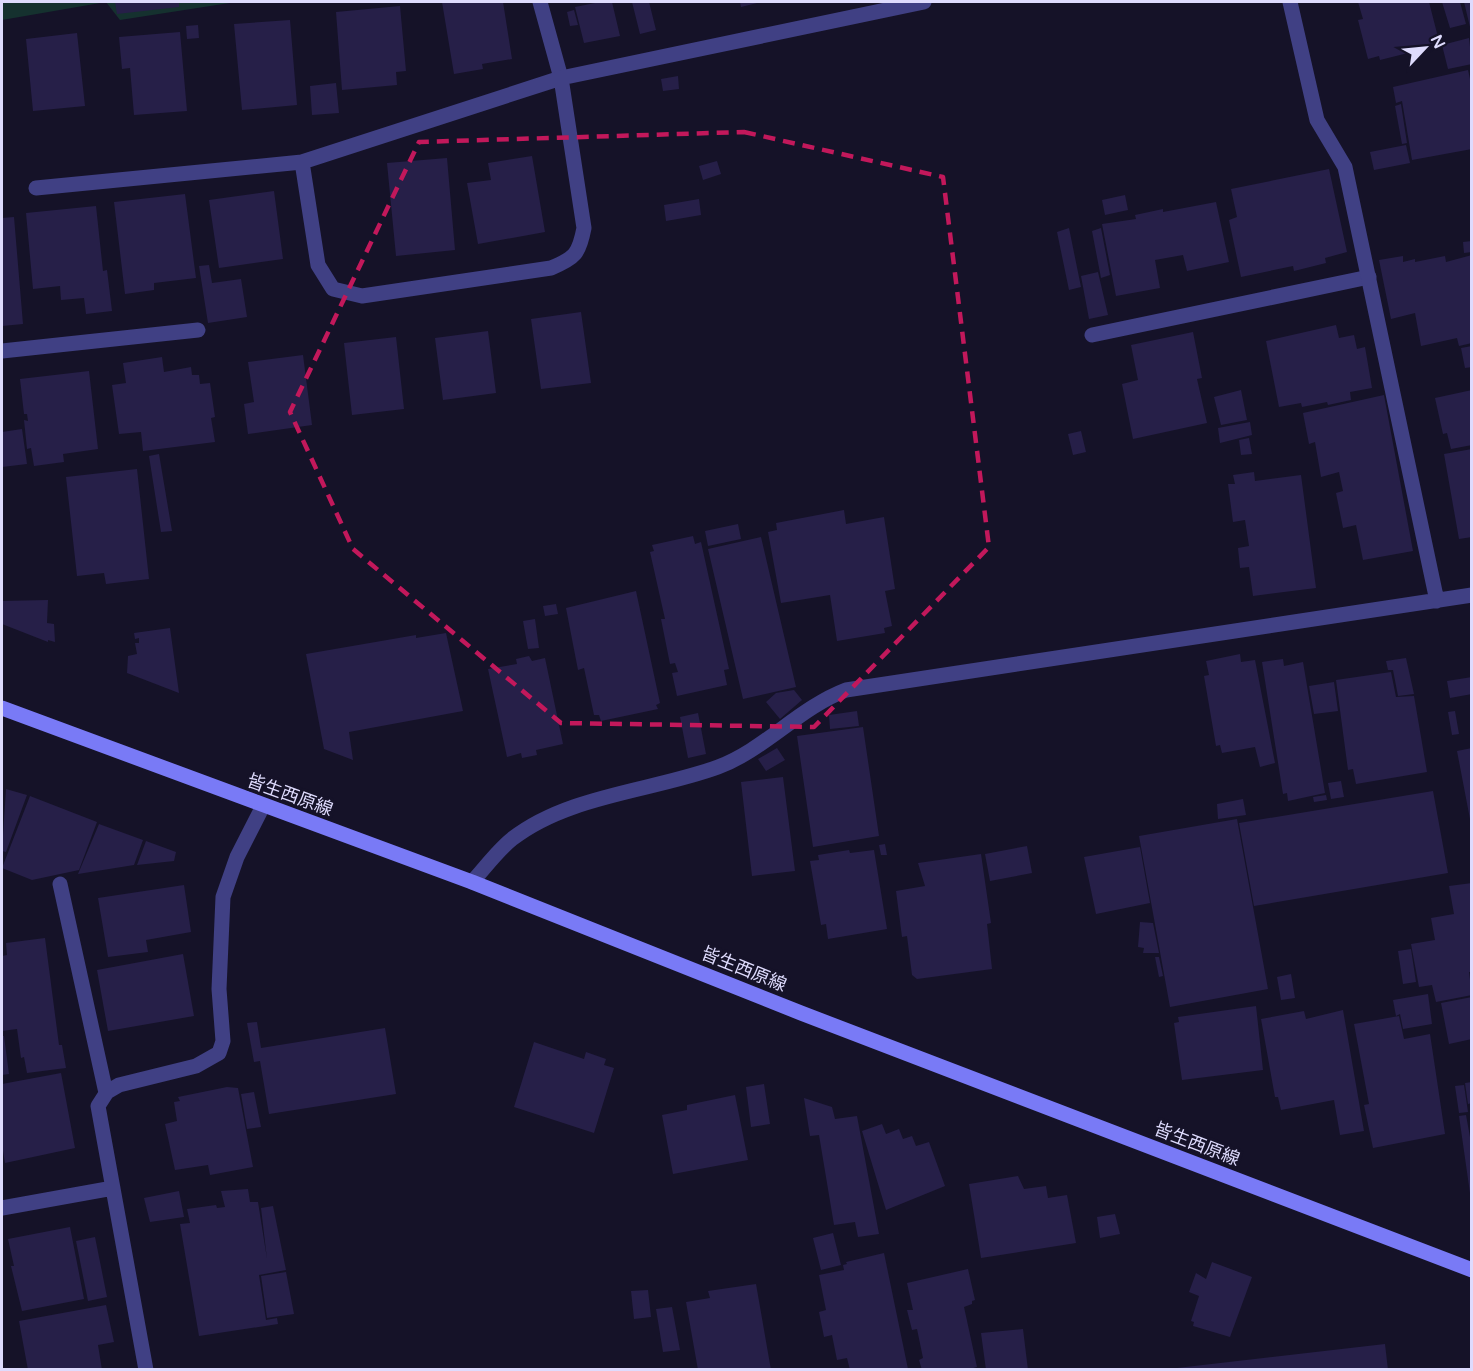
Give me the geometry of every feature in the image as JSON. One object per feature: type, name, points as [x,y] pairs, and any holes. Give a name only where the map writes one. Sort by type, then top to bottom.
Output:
[{"type":"main road","name":"皆生西原線","points":[[2,708],[472,882],[801,1013],[1472,1270]]},
{"type":"street","points":[[302,162],[318,265],[333,289],[362,296],[551,268],[571,259],[581,247],[584,228],[561,78],[540,2]]},
{"type":"street","points":[[36,188],[302,162],[561,78],[924,2]]},
{"type":"street","points":[[1290,2],[1317,120],[1345,167],[1437,601]]},
{"type":"street","points":[[1092,335],[1369,277]]},
{"type":"street","points":[[2,351],[198,330]]},
{"type":"street","points":[[472,882],[512,839],[556,813],[719,767],[782,729],[813,705],[846,690],[1472,595]]},
{"type":"street","points":[[146,1370],[98,1106],[106,1093],[127,1083],[196,1066],[213,1059],[219,1053],[223,1041],[219,989],[223,897],[237,857],[263,806]]},
{"type":"street","points":[[60,884],[106,1093]]},
{"type":"street","points":[[2,1208],[113,1188]]},
{"type":"highlighted area","points":[[744,132],[943,177],[989,547],[814,727],[561,723],[353,549],[290,412],[419,142]]},
{"type":"green space","points":[[2,2],[106,2],[2,20]]},
{"type":"green space","points":[[106,2],[236,2],[120,20]]},
{"type":"building","points":[[115,2],[179,2],[179,7],[117,14]]},
{"type":"building","points":[[442,2],[503,2],[512,59],[482,64],[483,69],[454,74]]},
{"type":"building","points":[[612,2],[620,36],[584,43],[575,7]]},
{"type":"building","points":[[632,2],[649,2],[656,30],[640,34]]},
{"type":"building","points":[[740,2],[761,2],[741,7]]},
{"type":"building","points":[[1358,2],[1429,2],[1440,45],[1380,60],[1379,56],[1368,59],[1358,20],[1363,19]]},
{"type":"building","points":[[1442,2],[1460,2],[1466,24],[1450,28]]},
{"type":"building","points":[[1464,2],[1472,2],[1472,31],[1471,31]]},
{"type":"building","points":[[400,6],[406,71],[396,72],[397,85],[342,90],[336,12]]},
{"type":"building","points":[[574,10],[578,25],[570,26],[567,12]]},
{"type":"building","points":[[290,20],[297,105],[242,110],[234,24]]},
{"type":"building","points":[[198,25],[199,38],[187,39],[186,26]]},
{"type":"building","points":[[180,32],[187,111],[134,115],[130,68],[122,69],[119,37]]},
{"type":"building","points":[[77,33],[85,106],[33,111],[26,39]]},
{"type":"building","points":[[1469,38],[1472,64],[1448,69],[1442,45]]},
{"type":"building","points":[[1468,70],[1472,88],[1472,149],[1412,160],[1402,101],[1396,103],[1393,87]]},
{"type":"building","points":[[678,76],[679,89],[663,91],[661,79]]},
{"type":"building","points":[[336,83],[339,113],[312,115],[310,86]]},
{"type":"building","points":[[1401,104],[1407,143],[1402,144],[1395,106]]},
{"type":"building","points":[[1406,145],[1410,163],[1374,170],[1370,152]]},
{"type":"building","points":[[532,156],[545,232],[478,244],[467,183],[491,180],[488,163]]},
{"type":"building","points":[[447,158],[455,250],[396,256],[387,163]]},
{"type":"building","points":[[717,161],[721,174],[703,180],[699,166]]},
{"type":"building","points":[[1329,169],[1347,252],[1325,258],[1326,263],[1294,271],[1293,266],[1241,277],[1229,220],[1237,217],[1231,189]]},
{"type":"building","points":[[274,191],[283,259],[219,268],[209,200]]},
{"type":"building","points":[[185,194],[196,278],[154,283],[154,290],[125,294],[114,202]]},
{"type":"building","points":[[1125,195],[1128,210],[1105,215],[1102,200]]},
{"type":"building","points":[[699,199],[701,215],[666,221],[664,205]]},
{"type":"building","points":[[1216,202],[1229,262],[1187,271],[1183,255],[1155,260],[1160,288],[1116,296],[1102,224],[1136,219],[1135,215],[1163,209],[1163,212]]},
{"type":"building","points":[[96,206],[103,271],[107,270],[112,311],[86,314],[84,298],[61,300],[60,286],[33,289],[26,213]]},
{"type":"building","points":[[14,217],[23,324],[2,326],[2,218]]},
{"type":"building","points":[[1069,228],[1081,287],[1069,290],[1057,232]]},
{"type":"building","points":[[1101,228],[1110,275],[1101,278],[1092,231]]},
{"type":"building","points":[[1472,241],[1472,252],[1464,253],[1463,242]]},
{"type":"building","points":[[1472,255],[1472,343],[1459,346],[1457,338],[1421,346],[1415,313],[1391,319],[1379,260],[1403,256],[1403,262],[1415,259],[1415,262],[1445,256],[1446,262]]},
{"type":"building","points":[[209,265],[212,283],[241,279],[247,317],[208,323],[199,266]]},
{"type":"building","points":[[1098,272],[1108,315],[1089,319],[1081,276]]},
{"type":"building","points":[[581,312],[591,383],[541,389],[531,319]]},
{"type":"building","points":[[1336,325],[1339,338],[1354,335],[1357,349],[1365,347],[1372,388],[1350,392],[1351,400],[1328,405],[1327,402],[1302,407],[1301,403],[1279,407],[1266,341]]},
{"type":"building","points":[[488,331],[496,393],[443,400],[435,338]]},
{"type":"building","points":[[1193,332],[1202,378],[1197,379],[1207,423],[1133,439],[1122,384],[1138,380],[1131,345]]},
{"type":"building","points":[[396,337],[404,409],[352,415],[344,343]]},
{"type":"building","points":[[1472,346],[1472,367],[1465,368],[1461,348]]},
{"type":"building","points":[[303,355],[312,425],[248,434],[244,404],[254,402],[248,362]]},
{"type":"building","points":[[162,357],[164,372],[191,367],[192,375],[199,375],[200,384],[210,383],[215,417],[211,418],[215,442],[143,451],[141,432],[119,434],[112,385],[126,383],[123,363]]},
{"type":"building","points":[[89,371],[98,449],[63,454],[64,462],[34,466],[31,448],[27,449],[24,420],[28,421],[27,414],[24,414],[20,379]]},
{"type":"building","points":[[1241,390],[1247,420],[1221,425],[1214,397]]},
{"type":"building","points":[[1472,390],[1472,445],[1451,449],[1447,433],[1443,434],[1435,398]]},
{"type":"building","points":[[1384,395],[1413,551],[1363,560],[1356,525],[1343,528],[1336,493],[1343,491],[1339,472],[1321,477],[1315,442],[1309,444],[1303,413]]},
{"type":"building","points":[[1250,422],[1252,435],[1220,443],[1218,428]]},
{"type":"building","points":[[22,429],[27,464],[2,467],[2,432]]},
{"type":"building","points":[[1081,431],[1086,452],[1073,455],[1068,434]]},
{"type":"building","points":[[1249,438],[1252,454],[1241,455],[1239,440]]},
{"type":"building","points":[[1472,449],[1472,537],[1459,539],[1444,454]]},
{"type":"building","points":[[159,454],[172,531],[161,532],[149,456]]},
{"type":"building","points":[[137,469],[149,579],[106,584],[104,573],[77,576],[66,477]]},
{"type":"building","points":[[1254,472],[1255,481],[1301,475],[1316,588],[1253,596],[1249,567],[1240,568],[1238,548],[1249,546],[1245,520],[1233,522],[1228,484],[1235,484],[1233,475]]},
{"type":"building","points":[[844,510],[846,524],[884,517],[895,589],[885,591],[892,626],[884,628],[885,633],[837,641],[830,595],[781,603],[768,532],[777,530],[776,523]]},
{"type":"building","points":[[738,524],[741,539],[708,546],[705,531]]},
{"type":"building","points":[[693,536],[695,544],[701,542],[729,669],[724,670],[727,685],[677,696],[672,673],[678,672],[675,663],[670,664],[661,619],[665,619],[650,552],[654,551],[652,545]]},
{"type":"building","points":[[761,537],[796,687],[743,699],[708,549]]},
{"type":"building","points":[[636,591],[660,703],[656,705],[658,709],[601,721],[599,715],[594,715],[584,668],[578,670],[566,608]]},
{"type":"building","points":[[48,600],[47,623],[54,624],[55,642],[48,640],[48,642],[2,624],[2,601]]},
{"type":"building","points":[[556,604],[558,614],[545,616],[543,606]]},
{"type":"building","points":[[535,619],[539,648],[528,649],[523,621]]},
{"type":"building","points":[[170,628],[179,693],[127,673],[128,656],[137,654],[135,643],[139,643],[139,638],[135,639],[134,633]]},
{"type":"building","points":[[446,633],[463,711],[349,732],[353,760],[324,749],[306,654],[416,635],[416,638]]},
{"type":"building","points":[[1240,654],[1241,662],[1255,660],[1275,763],[1260,767],[1255,747],[1222,753],[1220,745],[1216,746],[1204,676],[1209,675],[1206,661]]},
{"type":"building","points":[[529,656],[532,661],[545,658],[563,744],[536,750],[537,755],[522,758],[521,753],[507,757],[488,669],[517,664],[516,659]]},
{"type":"building","points":[[1406,658],[1414,694],[1398,696],[1393,670],[1388,670],[1386,661]]},
{"type":"building","points":[[1283,659],[1284,666],[1303,662],[1325,793],[1288,801],[1287,793],[1283,794],[1262,662]]},
{"type":"building","points":[[1391,672],[1396,697],[1414,696],[1427,772],[1356,784],[1353,769],[1348,770],[1336,680]]},
{"type":"building","points":[[1472,677],[1472,694],[1450,698],[1447,681]]},
{"type":"building","points":[[1334,682],[1338,711],[1314,714],[1309,686]]},
{"type":"building","points":[[794,690],[802,700],[780,719],[766,702],[776,693]]},
{"type":"building","points":[[857,711],[859,726],[830,729],[829,715]]},
{"type":"building","points":[[1455,711],[1459,734],[1452,735],[1448,712]]},
{"type":"building","points":[[698,713],[706,754],[688,758],[680,717]]},
{"type":"building","points":[[863,727],[879,836],[813,847],[797,736]]},
{"type":"building","points":[[777,748],[785,760],[766,771],[758,759]]},
{"type":"building","points":[[1472,748],[1472,819],[1470,819],[1457,751]]},
{"type":"building","points":[[783,777],[795,871],[752,876],[741,782]]},
{"type":"building","points":[[1341,781],[1344,797],[1331,799],[1328,783]]},
{"type":"building","points":[[6,789],[27,795],[6,852],[2,851]]},
{"type":"building","points":[[1433,791],[1448,873],[1254,906],[1239,823]]},
{"type":"building","points":[[1326,795],[1327,800],[1314,802],[1313,797]]},
{"type":"building","points":[[30,796],[97,822],[79,870],[32,880],[2,868]]},
{"type":"building","points":[[1243,799],[1246,815],[1218,819],[1217,804]]},
{"type":"building","points":[[1237,819],[1268,989],[1170,1007],[1139,836]]},
{"type":"building","points":[[99,824],[143,840],[134,865],[78,874]]},
{"type":"building","points":[[146,841],[176,852],[174,861],[137,865]]},
{"type":"building","points":[[885,844],[887,855],[881,855],[879,845]]},
{"type":"building","points":[[1027,846],[1032,873],[990,881],[985,854]]},
{"type":"building","points":[[1140,847],[1150,903],[1096,914],[1084,857]]},
{"type":"building","points":[[849,850],[850,853],[874,850],[887,929],[828,939],[826,924],[821,925],[810,861],[819,860],[818,855]]},
{"type":"building","points":[[981,854],[991,923],[987,924],[992,969],[917,979],[912,975],[907,936],[902,937],[896,891],[925,886],[918,863]]},
{"type":"building","points":[[1472,883],[1472,972],[1469,972],[1472,995],[1436,1002],[1432,985],[1419,987],[1411,944],[1435,940],[1431,918],[1454,914],[1449,886]]},
{"type":"building","points":[[184,885],[191,932],[146,940],[148,952],[108,957],[98,898]]},
{"type":"building","points":[[1140,922],[1153,923],[1159,953],[1143,953],[1144,948],[1138,947]]},
{"type":"building","points":[[45,938],[59,1045],[62,1045],[66,1068],[27,1073],[24,1057],[21,1058],[17,1029],[2,1031],[2,956],[7,955],[6,943]]},
{"type":"building","points":[[1411,949],[1416,982],[1403,984],[1398,951]]},
{"type":"building","points":[[183,954],[194,1016],[108,1031],[97,970]]},
{"type":"building","points":[[1155,957],[1159,957],[1163,976],[1159,977]]},
{"type":"building","points":[[1291,974],[1295,998],[1281,1000],[1277,977]]},
{"type":"building","points":[[1428,994],[1432,1024],[1403,1029],[1400,1014],[1396,1016],[1393,1000]]},
{"type":"building","points":[[1472,997],[1472,1039],[1449,1044],[1441,1003]]},
{"type":"building","points":[[1256,1006],[1263,1070],[1182,1080],[1174,1023],[1179,1022],[1178,1017]]},
{"type":"building","points":[[1343,1010],[1364,1131],[1340,1135],[1334,1100],[1281,1110],[1278,1097],[1275,1097],[1261,1019],[1304,1011],[1306,1019]]},
{"type":"building","points":[[1399,1016],[1404,1039],[1430,1034],[1445,1134],[1373,1148],[1364,1105],[1369,1104],[1354,1024]]},
{"type":"building","points":[[257,1022],[261,1048],[385,1028],[396,1094],[269,1114],[260,1061],[254,1062],[247,1023]]},
{"type":"building","points":[[2,1036],[4,1036],[9,1074],[2,1075]]},
{"type":"building","points":[[534,1042],[584,1059],[586,1052],[606,1059],[604,1065],[614,1068],[594,1133],[514,1107]]},
{"type":"building","points":[[61,1073],[75,1148],[5,1163],[2,1145],[2,1084]]},
{"type":"building","points":[[1472,1082],[1472,1103],[1468,1104],[1465,1083]]},
{"type":"building","points":[[764,1084],[770,1124],[751,1127],[746,1087]]},
{"type":"building","points":[[1464,1085],[1468,1112],[1459,1113],[1455,1086]]},
{"type":"building","points":[[227,1087],[238,1088],[253,1167],[210,1175],[208,1165],[175,1170],[165,1124],[177,1121],[174,1102],[180,1101],[178,1097]]},
{"type":"building","points":[[254,1092],[261,1127],[247,1129],[241,1094]]},
{"type":"building","points":[[735,1095],[748,1160],[673,1174],[662,1115],[687,1110],[687,1105]]},
{"type":"building","points":[[804,1098],[832,1107],[835,1119],[857,1116],[879,1234],[858,1237],[855,1222],[834,1225],[819,1135],[810,1136]]},
{"type":"building","points":[[1466,1115],[1472,1148],[1470,1193],[1459,1116]]},
{"type":"building","points":[[882,1124],[886,1134],[899,1129],[903,1139],[912,1136],[916,1146],[929,1142],[945,1186],[886,1210],[862,1131]]},
{"type":"building","points":[[1018,1176],[1024,1189],[1046,1186],[1048,1198],[1067,1195],[1076,1243],[981,1258],[969,1184]]},
{"type":"building","points":[[248,1189],[250,1202],[258,1202],[267,1259],[261,1208],[273,1206],[286,1270],[259,1275],[266,1320],[277,1318],[278,1324],[199,1336],[180,1224],[190,1223],[187,1209],[216,1205],[217,1208],[225,1207],[221,1191]]},
{"type":"building","points":[[179,1191],[184,1217],[150,1222],[144,1198]]},
{"type":"building","points":[[1115,1214],[1120,1234],[1100,1238],[1097,1217]]},
{"type":"building","points":[[70,1227],[84,1299],[22,1311],[11,1266],[14,1266],[8,1239]]},
{"type":"building","points":[[833,1233],[841,1265],[821,1270],[813,1238]]},
{"type":"building","points":[[95,1237],[107,1297],[88,1301],[76,1241]]},
{"type":"building","points":[[884,1253],[908,1369],[850,1370],[847,1358],[837,1360],[832,1335],[824,1337],[819,1312],[826,1310],[819,1275],[844,1270],[843,1265],[847,1264],[846,1262]]},
{"type":"building","points":[[1212,1262],[1252,1277],[1230,1337],[1193,1326],[1194,1322],[1191,1321],[1199,1296],[1189,1292],[1196,1273],[1206,1279]]},
{"type":"building","points":[[968,1269],[975,1300],[964,1307],[977,1367],[966,1370],[922,1370],[919,1360],[923,1358],[917,1329],[912,1330],[907,1310],[913,1310],[907,1283]]},
{"type":"building","points":[[286,1272],[294,1314],[267,1318],[261,1276]]},
{"type":"building","points":[[756,1284],[771,1370],[698,1370],[686,1302],[710,1298],[708,1291]]},
{"type":"building","points":[[648,1290],[651,1317],[634,1319],[631,1291]]},
{"type":"building","points":[[106,1305],[114,1342],[98,1345],[102,1370],[28,1370],[19,1321]]},
{"type":"building","points":[[672,1307],[680,1350],[663,1352],[656,1309]]},
{"type":"building","points":[[1023,1329],[1028,1370],[986,1370],[981,1333]]},
{"type":"building","points":[[1385,1344],[1388,1370],[1177,1370],[1177,1368]]}]
